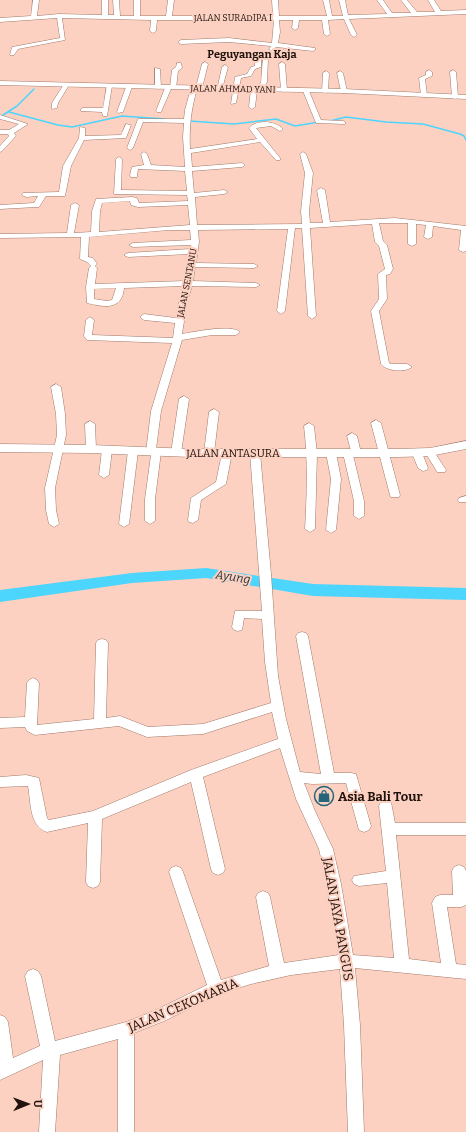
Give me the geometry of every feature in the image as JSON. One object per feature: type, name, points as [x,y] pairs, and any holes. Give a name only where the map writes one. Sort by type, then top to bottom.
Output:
[{"type":"main road","name":"JALAN AHMAD YANI","points":[[0,83],[344,91],[466,98]]},
{"type":"main road","name":"JALAN ANTASURA","points":[[0,448],[91,449],[176,453],[312,454],[417,453],[466,446]]},
{"type":"street","points":[[30,26],[36,0]]},
{"type":"street","points":[[105,0],[105,17]]},
{"type":"street","points":[[116,0],[117,17]]},
{"type":"street","points":[[137,0],[137,17]]},
{"type":"street","points":[[169,18],[171,0]]},
{"type":"street","points":[[254,49],[273,49],[277,34],[275,0]]},
{"type":"street","points":[[326,0],[327,34]]},
{"type":"street","points":[[342,0],[346,17],[354,35]]},
{"type":"street","points":[[380,0],[390,14]]},
{"type":"street","points":[[404,0],[415,14]]},
{"type":"street","points":[[432,0],[439,13]]},
{"type":"street","name":"JALAN SURADIPA I","points":[[0,20],[9,20],[20,16],[44,19],[59,16],[154,18],[327,18],[390,14],[466,12]]},
{"type":"street","points":[[12,54],[14,48],[17,47],[46,44],[64,38],[59,16]]},
{"type":"street","points":[[153,31],[154,18]]},
{"type":"street","points":[[295,28],[296,18]]},
{"type":"street","points":[[8,26],[9,20]]},
{"type":"street","points":[[181,42],[229,40],[313,49]]},
{"type":"street","points":[[233,103],[234,89],[238,77],[249,75],[252,68],[258,67],[262,59],[265,80],[257,90],[252,107]]},
{"type":"street","points":[[159,111],[171,88],[175,70],[179,68],[179,64]]},
{"type":"street","name":"JALAN SENTANU","points":[[150,521],[156,411],[177,339],[183,302],[189,283],[195,242],[188,169],[187,121],[196,88],[205,64]]},
{"type":"street","points":[[282,64],[284,90]]},
{"type":"street","points":[[219,89],[225,67]]},
{"type":"street","points":[[157,69],[158,87]]},
{"type":"street","points":[[340,72],[344,91]]},
{"type":"street","points":[[424,95],[422,78],[429,76],[429,72]]},
{"type":"street","points":[[453,72],[455,97]]},
{"type":"street","points":[[325,91],[326,73]]},
{"type":"street","points":[[54,108],[55,103],[66,85]]},
{"type":"street","points":[[83,110],[105,112],[109,86]]},
{"type":"street","points":[[120,112],[129,87]]},
{"type":"street","points":[[306,91],[318,122],[343,123]]},
{"type":"street","points":[[0,132],[10,132],[25,123],[2,117]]},
{"type":"street","points":[[130,148],[140,120],[187,121]]},
{"type":"street","points":[[82,138],[124,137],[128,124]]},
{"type":"street","points":[[278,159],[252,127],[272,124],[280,129]]},
{"type":"street","points":[[26,195],[62,194],[67,166],[82,138],[82,128]]},
{"type":"street","points":[[0,150],[13,136],[10,132]]},
{"type":"street","points":[[187,151],[218,148],[238,140],[263,140]]},
{"type":"street","points":[[144,154],[148,168]]},
{"type":"street","points":[[303,154],[308,173],[305,199],[312,316]]},
{"type":"street","points":[[119,158],[116,192],[191,197]]},
{"type":"street","points":[[135,193],[134,168],[188,169],[242,165]]},
{"type":"street","points":[[321,190],[327,224]]},
{"type":"street","points":[[95,234],[98,201],[132,199],[138,208],[224,192]]},
{"type":"street","points":[[0,207],[36,205],[44,194]]},
{"type":"street","points":[[70,235],[75,206]]},
{"type":"street","points":[[375,221],[379,242],[385,249],[389,269],[387,272],[382,274],[383,299],[375,311],[385,364],[389,367],[407,367]]},
{"type":"street","points":[[1,239],[194,228],[306,226],[375,221],[412,221],[466,228],[463,250]]},
{"type":"street","points":[[412,221],[412,244]]},
{"type":"street","points":[[428,237],[430,223]]},
{"type":"street","points":[[281,311],[292,226]]},
{"type":"street","points":[[134,231],[135,236],[137,237],[166,236]]},
{"type":"street","points":[[85,235],[84,259],[90,260],[93,266],[90,301],[111,304],[119,298],[120,286]]},
{"type":"street","points":[[133,244],[195,242]]},
{"type":"street","points":[[128,255],[193,252]]},
{"type":"street","points":[[192,265],[254,266]]},
{"type":"street","points":[[90,287],[189,283],[256,285]]},
{"type":"street","points":[[144,317],[180,321]]},
{"type":"street","points":[[90,320],[88,336],[90,338],[177,339],[212,332],[236,332]]},
{"type":"street","points":[[54,524],[49,496],[54,468],[60,449],[62,422],[56,387]]},
{"type":"street","points":[[176,453],[184,399]]},
{"type":"street","points":[[209,453],[214,412]]},
{"type":"street","points":[[376,423],[395,495]]},
{"type":"street","points":[[90,424],[91,449]]},
{"type":"street","points":[[309,426],[312,454],[310,529]]},
{"type":"street","points":[[352,436],[352,453],[359,501],[359,516]]},
{"type":"street","points":[[104,475],[108,450]]},
{"type":"street","points":[[124,524],[132,451]]},
{"type":"street","points":[[430,452],[441,470]]},
{"type":"street","points":[[193,520],[196,498],[222,484],[227,453]]},
{"type":"street","name":"JALAN JAYA PANGUS","points":[[255,453],[265,565],[270,662],[277,706],[286,741],[308,812],[325,847],[336,894],[346,962],[353,1026],[356,1132]]},
{"type":"street","points":[[331,453],[336,479],[332,530]]},
{"type":"street","points":[[417,453],[423,468]]},
{"type":"street","points":[[238,627],[239,614],[268,615]]},
{"type":"street","points":[[302,636],[329,779]]},
{"type":"street","points":[[100,724],[102,643]]},
{"type":"street","points":[[33,683],[31,728],[35,730],[123,721],[147,732],[203,729],[277,706]]},
{"type":"street","points":[[0,723],[31,722]]},
{"type":"street","points":[[0,782],[26,780],[34,782],[41,821],[47,826],[95,816],[196,774],[286,741]]},
{"type":"street","points":[[196,774],[218,869]]},
{"type":"street","points":[[296,776],[329,779],[349,777],[352,780],[364,826]]},
{"type":"street","points":[[386,806],[402,966]]},
{"type":"street","points":[[93,882],[95,816]]},
{"type":"street","points":[[389,828],[466,829]]},
{"type":"street","points":[[450,970],[439,903],[440,901],[461,901],[459,871]]},
{"type":"street","points":[[176,872],[216,988]]},
{"type":"street","points":[[358,880],[393,876]]},
{"type":"street","points":[[263,897],[278,972]]},
{"type":"street","name":"JALAN CEKOMARIA","points":[[3,1071],[50,1050],[126,1029],[159,1016],[216,988],[251,977],[291,968],[362,961],[466,972]]},
{"type":"street","points":[[33,976],[50,1050],[47,1132]]},
{"type":"street","points":[[0,1022],[3,1071]]},
{"type":"street","points":[[126,1029],[126,1132]]},
{"type":"waterway","points":[[0,117],[17,106],[34,89]]},
{"type":"waterway","points":[[9,112],[58,125],[72,127],[122,116],[164,119]]},
{"type":"waterway","points":[[330,121],[346,117],[386,122],[423,124],[460,134],[464,136],[466,140]]},
{"type":"waterway","points":[[189,121],[234,124],[276,119],[295,126],[319,122]]},
{"type":"waterway","name":"Ayung","points":[[0,596],[132,578],[206,573],[313,590],[466,594]]},
{"type":"place","name":"Asia Bali Tour","points":[[324,796]]},
{"type":"district","name":"Peguyangan Kaja","points":[[252,54]]}]
